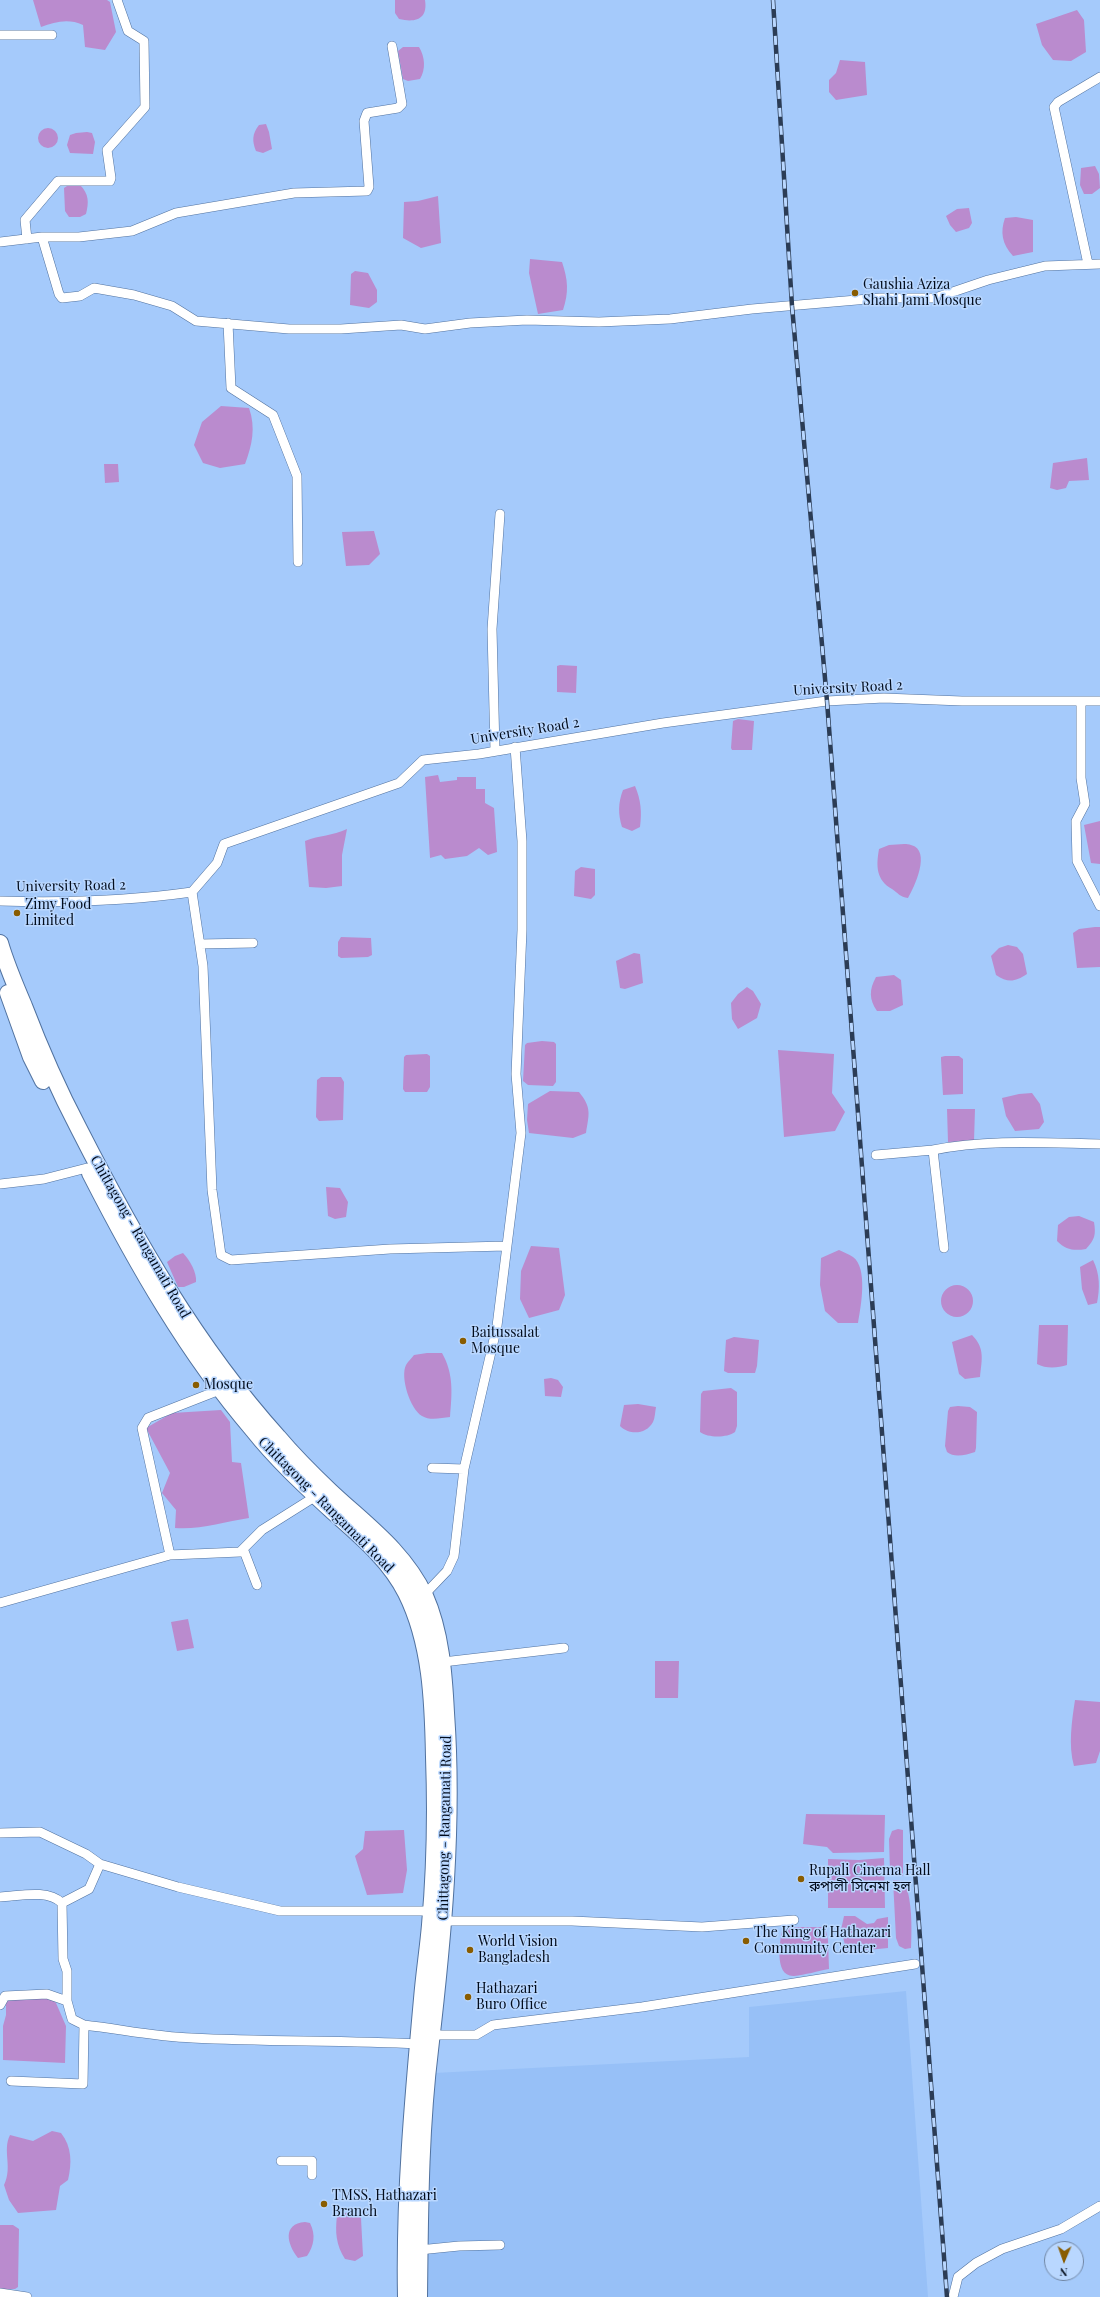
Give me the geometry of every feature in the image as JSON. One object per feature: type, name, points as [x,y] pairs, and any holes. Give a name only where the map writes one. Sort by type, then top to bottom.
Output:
[{"type":"highway","name":"Chittagong - Rangamati Road","points":[[0,943],[50,1073],[97,1164],[172,1297],[231,1379],[276,1436],[327,1489],[393,1547],[424,1595],[443,1662],[450,1763],[444,1921],[432,2034],[425,2124],[419,2250],[419,2297]]},
{"type":"highway","name":"Chittagong - Rangamati Road","points":[[0,966],[16,1019],[31,1057],[87,1168],[154,1293],[253,1430],[316,1496],[390,1567],[406,1593],[422,1638],[428,1664],[434,1723],[435,1800],[431,1911],[418,2044],[404,2241],[406,2297]]},
{"type":"street","points":[[27,239],[25,220],[58,181],[110,181],[111,178],[107,150],[145,106],[144,41],[128,31],[117,0]]},
{"type":"street","points":[[0,35],[52,35]]},
{"type":"street","points":[[0,242],[42,237],[79,238],[132,231],[176,213],[294,193],[367,190],[370,187],[364,121],[367,114],[398,108],[402,104],[392,46]]},
{"type":"street","points":[[1088,264],[1054,107],[1058,102],[1100,76]]},
{"type":"street","points":[[42,237],[62,298],[80,296],[94,288],[134,295],[172,306],[196,322],[228,323],[289,329],[341,329],[402,325],[425,329],[470,323],[526,320],[599,322],[670,319],[752,309],[872,299],[934,298],[988,280],[1045,266],[1100,264]]},
{"type":"street","points":[[228,323],[231,388],[273,415],[297,476],[298,562]]},
{"type":"street","points":[[495,751],[492,629],[500,514]]},
{"type":"street","name":"University Road 2","points":[[0,901],[64,903],[149,898],[192,892],[216,863],[224,844],[399,783],[423,760],[495,751],[663,723],[827,701],[884,698],[962,701],[1100,701]]},
{"type":"street","points":[[1081,701],[1081,778],[1085,804],[1076,821],[1078,861],[1100,906]]},
{"type":"street","points":[[424,1595],[447,1571],[454,1556],[464,1469],[497,1326],[521,1133],[516,1074],[522,930],[522,841],[515,747]]},
{"type":"street","points":[[192,892],[203,966],[212,1190],[222,1255],[230,1260],[390,1249],[506,1246]]},
{"type":"street","points":[[200,944],[253,943]]},
{"type":"street","points":[[876,1155],[933,1150],[958,1145],[1040,1143],[1100,1144]]},
{"type":"street","points":[[933,1150],[944,1248]]},
{"type":"street","points":[[0,1184],[44,1179],[87,1168]]},
{"type":"street","points":[[170,1555],[141,1433],[142,1425],[148,1418],[222,1389]]},
{"type":"street","points":[[432,1468],[464,1469]]},
{"type":"street","points":[[0,1602],[170,1555],[236,1554],[244,1550],[262,1530],[316,1496]]},
{"type":"street","points":[[244,1550],[257,1586]]},
{"type":"street","points":[[443,1662],[564,1648]]},
{"type":"street","points":[[0,1833],[40,1832],[86,1854],[100,1864],[178,1887],[280,1911],[431,1911]]},
{"type":"street","points":[[62,1903],[89,1889],[100,1864]]},
{"type":"street","points":[[0,1898],[46,1895],[55,1897],[62,1903],[63,1959],[67,1971],[67,2001],[72,2019],[84,2025],[190,2038],[288,2041],[360,2041],[418,2044]]},
{"type":"street","points":[[444,1921],[572,1921],[702,1927],[794,1920]]},
{"type":"street","points":[[432,2034],[476,2035],[493,2025],[642,2006],[915,1964]]},
{"type":"street","points":[[0,2005],[5,1996],[47,1994],[67,2001]]},
{"type":"street","points":[[11,2081],[83,2084],[84,2025]]},
{"type":"street","points":[[281,2160],[312,2161],[312,2175]]},
{"type":"street","points":[[953,2297],[958,2277],[976,2263],[1002,2249],[1061,2229],[1100,2206]]},
{"type":"street","points":[[419,2250],[459,2246],[500,2245]]},
{"type":"street","points":[[0,2293],[27,2297]]},
{"type":"shaded area","points":[[33,0],[107,0],[110,2],[116,32],[105,50],[85,47],[83,25],[67,21],[56,22],[41,27]]},
{"type":"shaded area","points":[[395,0],[425,0],[425,12],[420,18],[415,20],[399,19],[395,13]]},
{"type":"shaded area","points":[[1077,10],[1084,20],[1086,52],[1071,61],[1053,60],[1042,45],[1036,24]]},
{"type":"shaded area","points":[[403,47],[419,47],[423,55],[424,63],[420,79],[408,81],[403,79],[398,51]]},
{"type":"shaded area","points":[[840,60],[865,62],[867,95],[836,100],[829,92],[829,80],[836,73]]},
{"type":"shaded area","points":[[266,124],[272,149],[263,153],[256,151],[253,138],[259,125]]},
{"type":"shaded area","points":[[44,128],[52,128],[58,134],[58,142],[52,148],[44,148],[38,142],[38,134]]},
{"type":"shaded area","points":[[87,132],[92,133],[95,142],[93,154],[70,153],[67,145],[70,135]]},
{"type":"shaded area","points":[[1095,166],[1099,174],[1100,188],[1092,194],[1084,194],[1080,185],[1081,168]]},
{"type":"shaded area","points":[[80,185],[88,198],[86,214],[80,217],[69,217],[65,211],[64,188],[67,186]]},
{"type":"shaded area","points":[[438,196],[441,243],[421,248],[403,238],[404,202],[418,201]]},
{"type":"shaded area","points":[[969,208],[972,223],[969,228],[956,232],[950,225],[946,216],[957,209]]},
{"type":"shaded area","points":[[1016,217],[1033,220],[1033,252],[1013,256],[1006,247],[1002,233],[1005,218]]},
{"type":"shaded area","points":[[530,259],[562,262],[566,275],[567,286],[563,310],[538,314],[529,273]]},
{"type":"shaded area","points":[[355,271],[368,273],[377,290],[377,302],[369,308],[350,305],[351,274]]},
{"type":"shaded area","points":[[221,406],[249,408],[253,429],[250,450],[245,464],[220,468],[203,463],[194,445],[202,422]]},
{"type":"shaded area","points":[[1087,458],[1089,480],[1069,481],[1066,488],[1057,490],[1050,488],[1053,463]]},
{"type":"shaded area","points":[[104,464],[118,464],[119,482],[105,483]]},
{"type":"shaded area","points":[[374,531],[380,554],[369,565],[346,566],[342,532]]},
{"type":"shaded area","points":[[557,666],[577,666],[576,693],[557,692]]},
{"type":"shaded area","points":[[738,719],[754,721],[752,750],[732,750],[731,748],[733,721]]},
{"type":"shaded area","points":[[438,775],[440,782],[457,780],[457,777],[476,777],[476,789],[485,789],[485,803],[494,808],[497,852],[488,855],[479,848],[467,856],[445,859],[441,855],[430,858],[425,777]]},
{"type":"shaded area","points":[[635,786],[640,801],[641,822],[640,827],[632,831],[622,827],[619,808],[623,790]]},
{"type":"shaded area","points":[[1100,821],[1100,864],[1091,863],[1084,825]]},
{"type":"shaded area","points":[[347,829],[342,855],[342,886],[326,888],[309,887],[305,841]]},
{"type":"shaded area","points":[[909,844],[917,848],[920,854],[920,870],[908,898],[901,896],[887,885],[880,877],[878,872],[879,849],[889,845]]},
{"type":"shaded area","points":[[581,867],[595,869],[595,895],[591,899],[574,896],[575,871]]},
{"type":"shaded area","points":[[1100,927],[1100,967],[1077,968],[1073,933],[1079,929]]},
{"type":"shaded area","points":[[341,937],[371,938],[372,955],[368,957],[341,958],[338,956],[338,942]]},
{"type":"shaded area","points":[[1008,945],[1017,947],[1023,954],[1027,974],[1019,979],[1008,980],[996,975],[991,956],[999,948]]},
{"type":"shaded area","points":[[634,953],[640,954],[643,983],[625,989],[620,988],[616,961]]},
{"type":"shaded area","points":[[894,975],[901,980],[903,1005],[890,1011],[877,1011],[871,998],[871,990],[876,977]]},
{"type":"shaded area","points":[[747,987],[753,991],[761,1004],[757,1018],[738,1029],[732,1019],[731,1003],[738,994]]},
{"type":"shaded area","points":[[542,1041],[554,1042],[556,1044],[556,1082],[553,1086],[528,1085],[523,1081],[525,1045],[527,1043]]},
{"type":"shaded area","points":[[778,1050],[834,1054],[832,1093],[845,1112],[835,1131],[784,1137]]},
{"type":"shaded area","points":[[427,1054],[430,1056],[430,1087],[427,1092],[405,1092],[403,1089],[404,1057],[406,1055]]},
{"type":"shaded area","points":[[959,1056],[963,1059],[963,1094],[943,1095],[941,1057]]},
{"type":"shaded area","points":[[321,1077],[341,1077],[344,1082],[343,1120],[319,1121],[316,1117],[317,1080]]},
{"type":"shaded area","points":[[550,1091],[579,1092],[588,1107],[586,1133],[573,1138],[529,1133],[527,1120],[528,1104]]},
{"type":"shaded area","points":[[1032,1093],[1040,1104],[1044,1122],[1039,1129],[1015,1131],[1006,1116],[1002,1098]]},
{"type":"shaded area","points":[[947,1109],[975,1109],[974,1141],[948,1142]]},
{"type":"shaded area","points":[[326,1187],[340,1188],[348,1202],[346,1217],[335,1219],[328,1216]]},
{"type":"shaded area","points":[[1079,1216],[1094,1222],[1094,1237],[1086,1249],[1070,1249],[1057,1241],[1058,1225],[1069,1217]]},
{"type":"shaded area","points":[[531,1246],[559,1248],[565,1295],[559,1310],[529,1318],[520,1299],[521,1271]]},
{"type":"shaded area","points":[[839,1250],[853,1257],[858,1262],[861,1270],[861,1307],[858,1323],[838,1323],[825,1311],[820,1285],[821,1258]]},
{"type":"shaded area","points":[[183,1253],[192,1267],[196,1282],[184,1287],[178,1287],[167,1262],[175,1256]]},
{"type":"shaded area","points":[[1093,1260],[1099,1281],[1099,1292],[1097,1303],[1088,1305],[1082,1289],[1080,1267]]},
{"type":"shaded area","points":[[954,1285],[960,1285],[970,1292],[973,1301],[972,1307],[966,1314],[960,1317],[954,1317],[944,1310],[941,1304],[941,1298],[948,1288]]},
{"type":"shaded area","points":[[1039,1325],[1068,1325],[1067,1365],[1052,1368],[1037,1364]]},
{"type":"shaded area","points":[[972,1335],[979,1345],[982,1354],[980,1377],[965,1379],[959,1374],[952,1342]]},
{"type":"shaded area","points":[[734,1337],[759,1340],[755,1373],[728,1373],[724,1371],[726,1340]]},
{"type":"shaded area","points":[[442,1353],[449,1369],[451,1384],[450,1417],[432,1419],[425,1418],[414,1407],[407,1392],[404,1377],[406,1365],[414,1355]]},
{"type":"shaded area","points":[[551,1378],[558,1380],[563,1387],[561,1397],[545,1396],[544,1379]]},
{"type":"shaded area","points":[[731,1388],[737,1392],[737,1426],[735,1432],[732,1434],[718,1436],[703,1434],[700,1432],[701,1394],[703,1391]]},
{"type":"shaded area","points":[[638,1404],[656,1407],[654,1420],[650,1426],[642,1431],[628,1431],[620,1426],[624,1405]]},
{"type":"shaded area","points":[[950,1407],[970,1407],[977,1412],[975,1452],[964,1455],[950,1454],[947,1452],[945,1446],[948,1411]]},
{"type":"shaded area","points":[[221,1410],[230,1422],[232,1462],[241,1463],[249,1518],[202,1527],[175,1528],[176,1510],[162,1493],[170,1473],[146,1428],[172,1413]]},
{"type":"shaded area","points":[[188,1619],[194,1648],[177,1651],[171,1622]]},
{"type":"shaded area","points":[[655,1661],[679,1661],[678,1698],[655,1698]]},
{"type":"shaded area","points":[[1075,1700],[1100,1702],[1100,1751],[1096,1763],[1074,1766],[1071,1741]]},
{"type":"shaded area","points":[[806,1814],[885,1815],[884,1852],[833,1853],[827,1847],[803,1844]]},
{"type":"shaded area","points":[[898,1829],[903,1830],[903,1876],[890,1872],[889,1839],[892,1831]]},
{"type":"shaded area","points":[[404,1830],[407,1870],[403,1893],[367,1895],[355,1856],[363,1849],[365,1831]]},
{"type":"shaded area","points":[[884,1858],[885,1908],[828,1908],[828,1859],[859,1860]]},
{"type":"shaded area","points":[[893,1880],[905,1881],[911,1914],[911,1948],[905,1949],[899,1946],[896,1938]]},
{"type":"shaded area","points":[[844,1916],[855,1916],[867,1924],[874,1923],[877,1919],[888,1917],[888,1948],[847,1952],[841,1930]]},
{"type":"shaded area","points":[[783,1927],[825,1927],[828,1940],[829,1969],[794,1976],[787,1975],[780,1964],[780,1939]]},
{"type":"shaded area","points":[[906,1991],[928,2297],[428,2297],[426,2254],[434,2073],[749,2057],[749,2007]]},
{"type":"shaded area","points":[[13,1998],[51,1998],[56,2003],[66,2026],[65,2063],[3,2060],[3,2026],[6,2015],[6,2002]]},
{"type":"shaded area","points":[[52,2131],[61,2133],[65,2138],[70,2155],[68,2180],[60,2186],[56,2210],[18,2213],[9,2200],[4,2185],[8,2172],[7,2147],[10,2135],[33,2141]]},
{"type":"shaded area","points":[[348,2212],[358,2214],[361,2218],[363,2256],[355,2261],[345,2259],[337,2238],[337,2216]]},
{"type":"shaded area","points":[[305,2222],[310,2223],[312,2227],[314,2236],[313,2244],[307,2256],[298,2258],[291,2247],[289,2236],[293,2226]]},
{"type":"shaded area","points":[[0,2225],[13,2225],[19,2229],[18,2287],[15,2289],[0,2289]]},
{"type":"railway","points":[[773,0],[792,306],[827,701],[947,2297]]},
{"type":"place","name":"Gaushia Aziza Shahi Jami Mosque","points":[[855,293]]},
{"type":"place","name":"Zimy Food Limited","points":[[17,913]]},
{"type":"place","name":"Baitussalat Mosque","points":[[463,1341]]},
{"type":"place","name":"Mosque","points":[[196,1385]]},
{"type":"place","name":"Rupali Cinema Hall রুপালী সিনেমা হল","points":[[801,1879]]},
{"type":"place","name":"The King of Hathazari Community Center","points":[[746,1941]]},
{"type":"place","name":"World Vision Bangladesh","points":[[470,1950]]},
{"type":"place","name":"Hathazari Buro Office","points":[[468,1997]]},
{"type":"place","name":"TMSS, Hathazari Branch","points":[[324,2204]]}]
